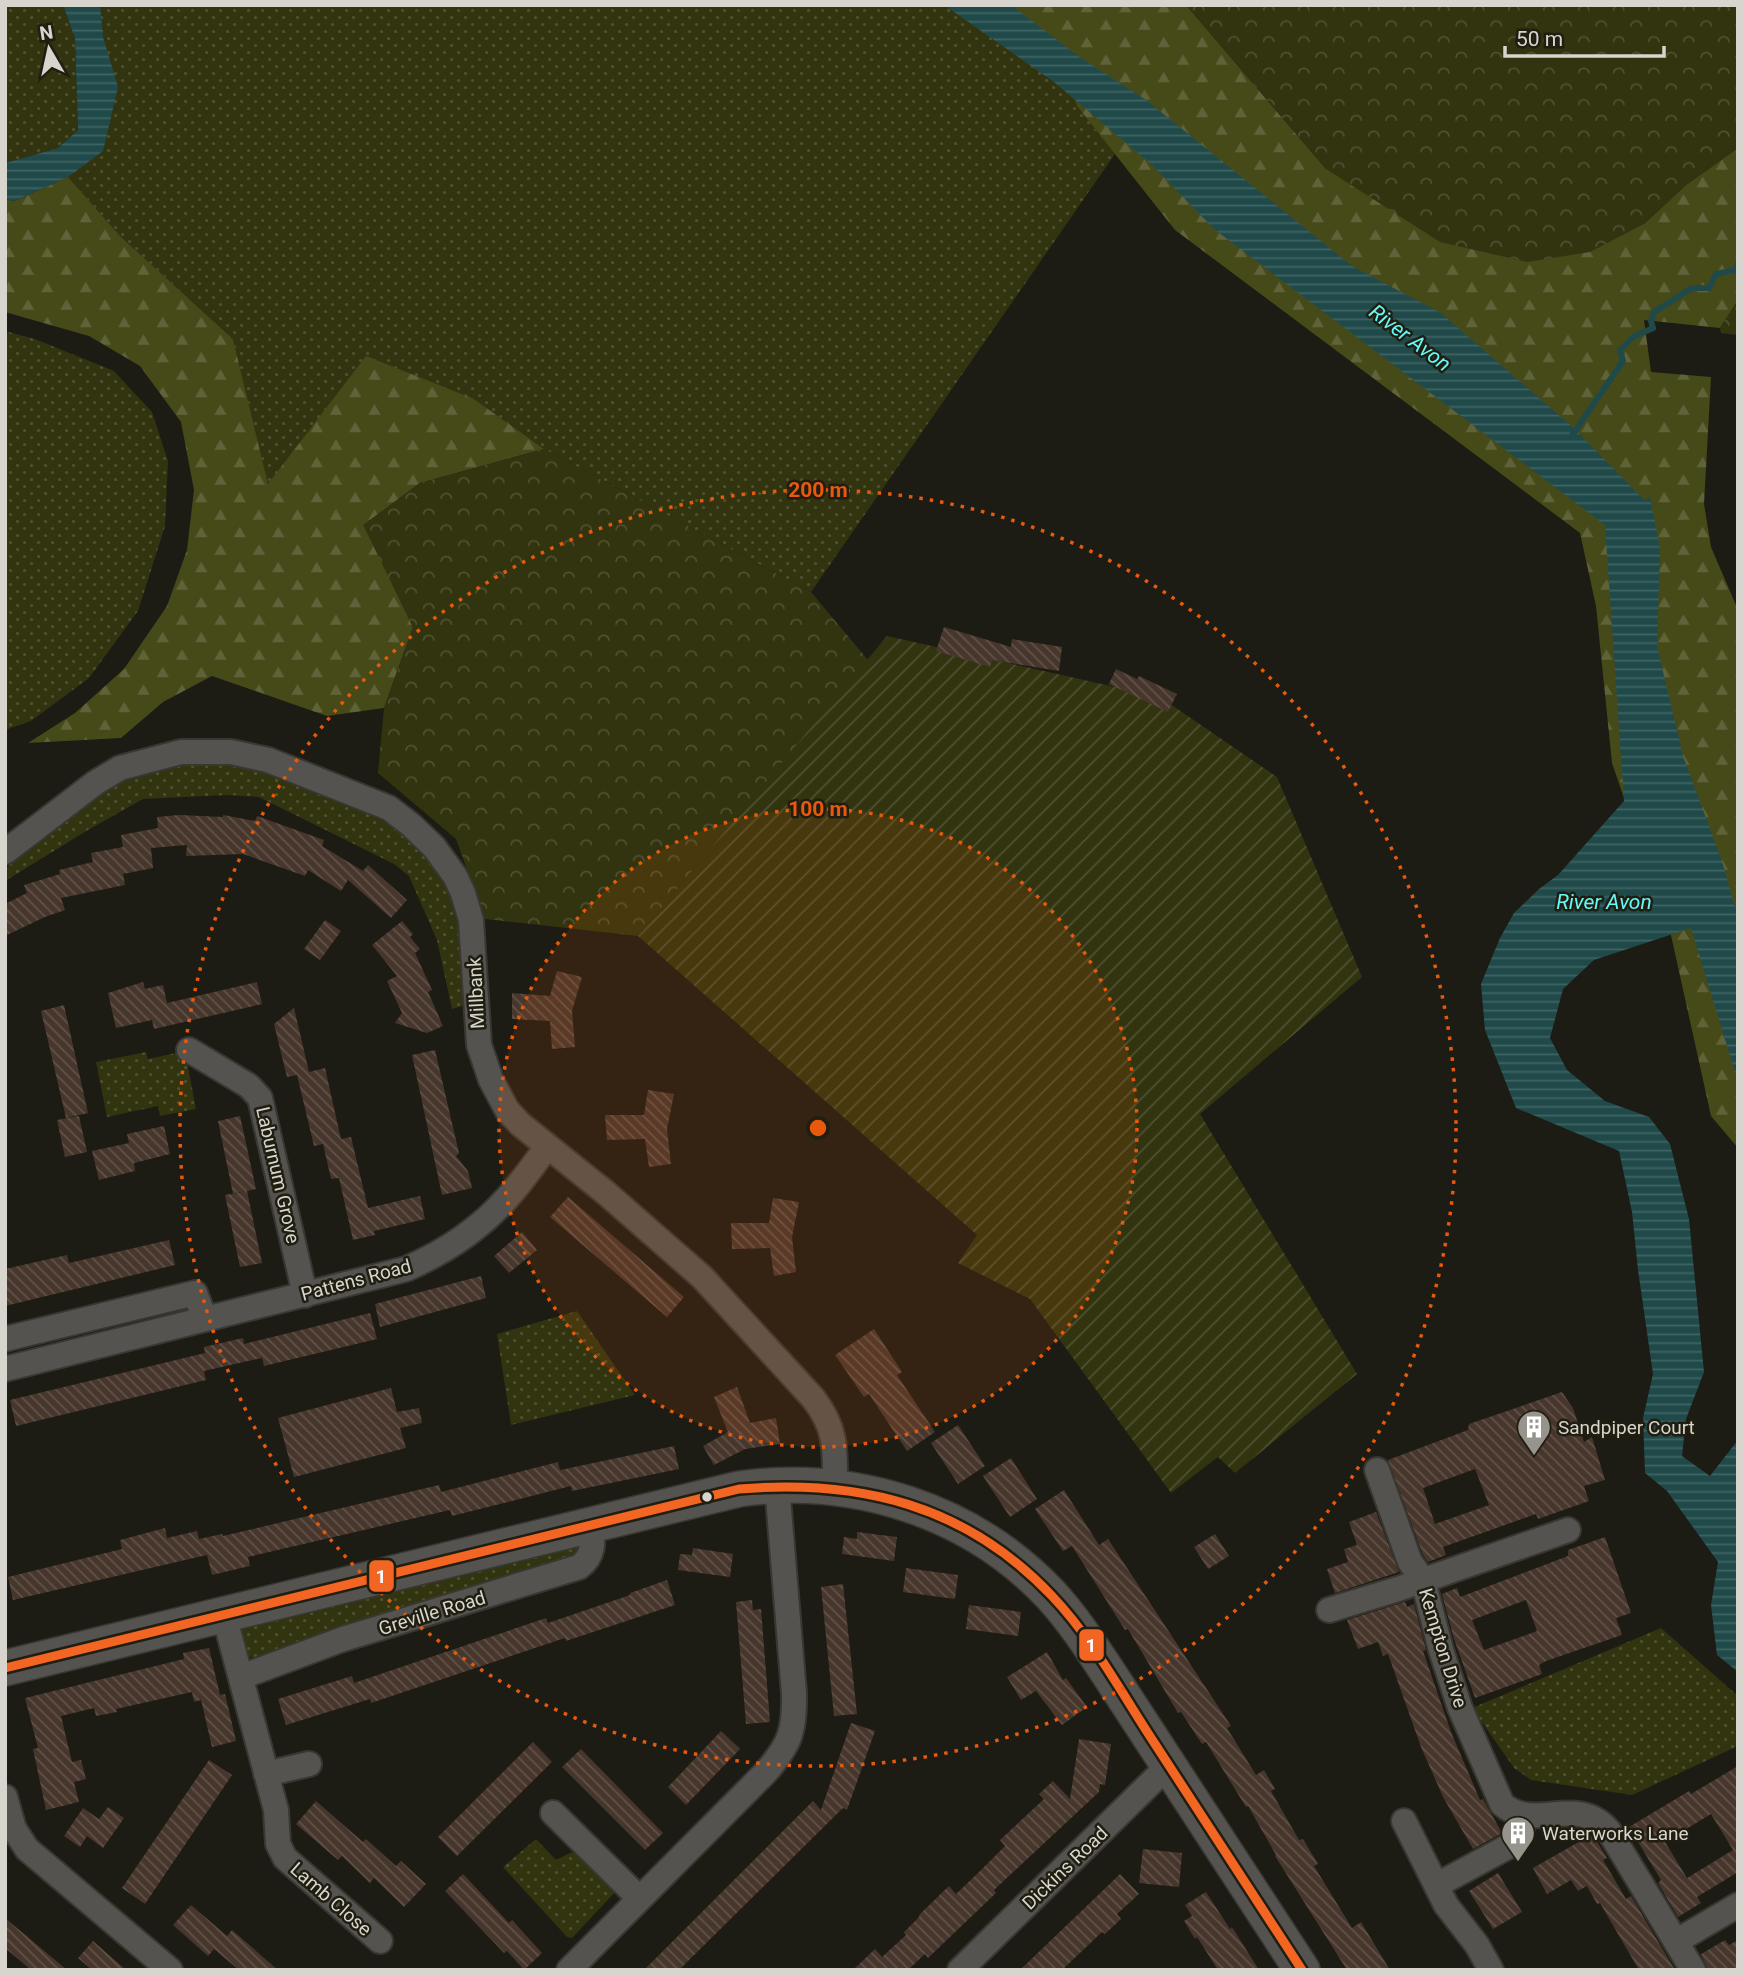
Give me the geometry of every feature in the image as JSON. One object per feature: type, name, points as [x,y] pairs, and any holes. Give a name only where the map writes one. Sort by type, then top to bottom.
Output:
[{"type":"street","name":"Millbank","points":[[5,852],[95,783],[120,768],[181,752],[231,752],[268,760],[389,808],[427,840],[455,876],[471,920],[477,1026],[484,1063],[507,1110],[520,1124],[702,1277],[813,1398],[828,1420],[834,1435],[835,1486]]},
{"type":"street","name":"Laburnum Grove","points":[[189,1050],[248,1086],[260,1098],[304,1295]]},
{"type":"street","name":"Pattens Road","points":[[5,1369],[400,1271],[447,1249],[475,1229],[505,1201],[547,1147]]},
{"type":"street","points":[[5,1339],[195,1293],[205,1320]]},
{"type":"street","name":"Kempton Drive","points":[[1377,1470],[1410,1562],[1423,1580],[1441,1650],[1477,1749],[1502,1804],[1510,1811],[1522,1815]]},
{"type":"street","points":[[5,1668],[739,1489],[806,1483],[874,1494],[940,1516],[968,1530],[1016,1563],[1052,1596],[1081,1633],[1302,1970]]},
{"type":"street","points":[[569,1970],[766,1772],[791,1738],[794,1693],[777,1485]]},
{"type":"street","name":"Greville Road","points":[[241,1677],[343,1639],[579,1567],[591,1555],[593,1537],[590,1525]]},
{"type":"street","points":[[1329,1610],[1568,1530]]},
{"type":"street","name":"Lamb Close","points":[[224,1615],[276,1810],[277,1839],[282,1854],[380,1941]]},
{"type":"street","points":[[266,1774],[309,1764]]},
{"type":"street","name":"Dickins Road","points":[[960,1970],[1169,1765]]},
{"type":"street","points":[[5,1797],[14,1829],[27,1849],[170,1970]]},
{"type":"street","points":[[553,1813],[639,1898]]},
{"type":"street","points":[[1437,1885],[1513,1844],[1522,1828],[1522,1815],[1581,1814],[1597,1818],[1609,1831],[1693,1970]]},
{"type":"street","points":[[1404,1821],[1446,1905],[1477,1945],[1492,1970]]},
{"type":"street","points":[[1677,1941],[1738,1905]]},
{"type":"green space","points":[[5,5],[63,5],[75,38],[78,130],[58,148],[5,163]]},
{"type":"green space","points":[[79,5],[985,5],[1066,69],[1077,106],[1115,154],[811,592],[544,449],[474,399],[268,485],[233,339],[121,237],[59,167],[89,134]]},
{"type":"green space","points":[[985,5],[1186,5],[1326,169],[1644,224],[1686,185],[1738,148],[1738,300],[1720,328],[1644,320],[1651,372],[1711,377],[1704,504],[1711,547],[1738,610],[1738,1148],[1711,1116],[1671,935],[1612,763],[1596,606],[1580,533],[1175,230],[1077,106],[1065,69]]},
{"type":"green space","points":[[1186,5],[1738,5],[1738,148],[1686,185],[1644,224],[1590,252],[1527,262],[1440,242],[1326,169]]},
{"type":"green space","points":[[68,177],[121,237],[233,339],[268,484],[366,356],[474,399],[544,449],[420,483],[364,525],[413,627],[384,708],[327,716],[212,676],[163,702],[121,738],[28,743],[75,713],[124,669],[167,606],[187,550],[194,490],[181,422],[140,366],[89,336],[5,312],[5,199],[14,201]]},
{"type":"green space","points":[[1738,300],[1738,335],[1721,333],[1720,328]]},
{"type":"green space","points":[[5,331],[35,339],[114,371],[152,412],[168,461],[165,526],[138,611],[89,678],[31,721],[5,730]]},
{"type":"green space","points":[[544,449],[811,592],[868,660],[638,936],[485,919],[456,839],[378,773],[384,708],[413,627],[363,525],[420,483]]},
{"type":"green space","points":[[887,636],[1160,697],[1277,777],[1362,977],[1200,1114],[1357,1374],[1235,1473],[1218,1457],[1171,1493],[1030,1299],[958,1263],[977,1235],[638,936]]},
{"type":"green space","points":[[202,761],[249,764],[391,821],[436,860],[464,923],[470,1004],[452,1009],[437,940],[409,876],[394,864],[259,797],[228,795],[143,799],[5,881],[5,869],[108,788],[154,769]]},
{"type":"green space","points":[[185,1051],[196,1109],[160,1116],[158,1106],[107,1117],[96,1062],[146,1052],[148,1059]]},
{"type":"green space","points":[[577,1311],[635,1395],[511,1425],[497,1334]]},
{"type":"green space","points":[[571,1540],[578,1548],[578,1555],[258,1660],[244,1654],[236,1634],[250,1622]]},
{"type":"green space","points":[[1661,1628],[1738,1696],[1738,1746],[1632,1795],[1531,1780],[1514,1768],[1472,1708]]},
{"type":"green space","points":[[536,1839],[556,1860],[572,1852],[579,1854],[618,1889],[572,1938],[567,1937],[503,1867]]},
{"type":"water","points":[[63,5],[100,5],[103,37],[118,87],[103,151],[68,177],[14,201],[5,199],[5,163],[58,148],[78,130],[75,38]]},
{"type":"water","name":"River Avon","points":[[944,5],[1011,5],[1078,56],[1146,100],[1352,266],[1441,313],[1576,430],[1644,500],[1650,497],[1660,548],[1657,646],[1683,756],[1722,861],[1738,918],[1738,1082],[1691,928],[1594,960],[1563,989],[1550,1038],[1567,1070],[1605,1101],[1649,1117],[1670,1144],[1689,1219],[1704,1372],[1686,1419],[1682,1456],[1710,1476],[1738,1440],[1738,1672],[1717,1655],[1711,1605],[1718,1562],[1667,1491],[1645,1473],[1643,1418],[1653,1374],[1632,1212],[1619,1151],[1516,1108],[1485,1030],[1481,984],[1500,938],[1514,913],[1558,875],[1624,801],[1605,525],[1214,229],[1153,166],[1054,82]]},
{"type":"building","points":[[944,627],[1011,647],[1012,639],[1062,647],[1059,671],[992,660],[990,667],[936,651]]},
{"type":"building","points":[[1116,669],[1137,679],[1139,676],[1177,694],[1168,712],[1109,684]]},
{"type":"building","points":[[223,815],[255,821],[257,816],[324,840],[322,846],[363,871],[368,865],[407,900],[391,918],[348,880],[341,891],[308,870],[305,876],[243,854],[186,856],[187,845],[151,848],[153,868],[123,874],[125,885],[61,898],[65,910],[5,936],[5,904],[27,893],[24,885],[60,874],[59,870],[93,862],[91,853],[123,847],[121,835],[158,828],[157,817]]},
{"type":"building","points":[[325,920],[341,931],[320,960],[304,949]]},
{"type":"building","points":[[402,921],[413,934],[410,937],[420,949],[415,953],[432,990],[428,992],[443,1026],[427,1033],[395,1023],[402,1013],[387,981],[397,976],[372,945]]},
{"type":"building","points":[[557,971],[582,977],[572,1011],[575,1047],[552,1049],[550,1021],[512,1019],[512,993],[550,996]]},
{"type":"building","points":[[143,982],[145,989],[163,985],[167,1003],[257,982],[262,1004],[154,1029],[152,1020],[116,1028],[108,993]]},
{"type":"building","points":[[64,1005],[88,1113],[66,1118],[41,1011]]},
{"type":"building","points":[[294,1008],[309,1072],[325,1068],[341,1139],[351,1137],[368,1208],[420,1196],[425,1219],[374,1231],[375,1235],[353,1240],[339,1178],[331,1179],[323,1144],[314,1146],[297,1075],[287,1077],[274,1024]]},
{"type":"building","points":[[435,1050],[459,1153],[456,1156],[468,1171],[472,1188],[442,1195],[412,1055]]},
{"type":"building","points":[[648,1090],[674,1094],[667,1129],[671,1164],[649,1167],[645,1139],[607,1140],[605,1115],[644,1115]]},
{"type":"building","points":[[79,1116],[87,1152],[65,1157],[57,1120]]},
{"type":"building","points":[[240,1116],[256,1189],[233,1194],[218,1121]]},
{"type":"building","points":[[164,1126],[170,1154],[134,1163],[135,1171],[99,1180],[92,1151],[129,1143],[127,1134]]},
{"type":"building","points":[[247,1191],[262,1263],[240,1267],[225,1195]]},
{"type":"building","points":[[568,1197],[684,1297],[667,1317],[550,1217]]},
{"type":"building","points":[[773,1198],[799,1202],[792,1237],[796,1272],[774,1276],[770,1248],[732,1249],[731,1223],[769,1223]]},
{"type":"building","points":[[522,1232],[537,1250],[509,1273],[494,1256]]},
{"type":"building","points":[[169,1240],[175,1265],[5,1306],[5,1269],[67,1255],[69,1263]]},
{"type":"building","points":[[481,1276],[486,1298],[380,1327],[375,1304]]},
{"type":"building","points":[[370,1313],[377,1339],[264,1366],[262,1358],[204,1371],[206,1380],[16,1426],[10,1400],[205,1353],[204,1347],[243,1338],[244,1344]]},
{"type":"building","points":[[874,1329],[902,1372],[897,1375],[935,1432],[907,1451],[869,1394],[864,1397],[835,1355]]},
{"type":"building","points":[[737,1387],[750,1423],[776,1418],[780,1444],[745,1449],[714,1465],[703,1446],[728,1432],[714,1397]]},
{"type":"building","points":[[391,1388],[397,1412],[419,1408],[422,1423],[400,1428],[406,1448],[294,1477],[278,1418]]},
{"type":"building","points":[[1562,1392],[1573,1408],[1584,1442],[1592,1437],[1605,1480],[1584,1486],[1589,1501],[1538,1519],[1536,1514],[1443,1547],[1446,1555],[1428,1562],[1388,1460],[1468,1430],[1469,1424]],"holes":[[[1475,1469],[1489,1505],[1435,1524],[1423,1488]]]},
{"type":"building","points":[[958,1425],[985,1466],[958,1484],[931,1443]]},
{"type":"building","points":[[674,1446],[679,1469],[572,1491],[571,1486],[452,1516],[450,1510],[248,1557],[250,1566],[212,1575],[207,1555],[13,1600],[8,1577],[122,1549],[120,1540],[165,1528],[167,1538],[197,1531],[199,1539],[222,1534],[223,1536],[439,1485],[441,1492],[558,1462],[560,1470]]},
{"type":"building","points":[[1011,1458],[1037,1499],[1010,1517],[983,1476]]},
{"type":"building","points":[[1064,1490],[1099,1545],[1108,1539],[1231,1726],[1227,1728],[1256,1775],[1264,1770],[1275,1789],[1271,1791],[1299,1840],[1303,1839],[1318,1864],[1314,1866],[1352,1928],[1361,1922],[1390,1970],[1347,1970],[1206,1742],[1202,1744],[1181,1712],[1178,1713],[1128,1629],[1125,1630],[1072,1546],[1063,1551],[1035,1509]]},
{"type":"building","points":[[1376,1512],[1399,1572],[1335,1593],[1327,1569],[1348,1562],[1344,1549],[1357,1545],[1349,1522]]},
{"type":"building","points":[[857,1532],[897,1537],[894,1561],[842,1554],[844,1537],[857,1539]]},
{"type":"building","points":[[1215,1534],[1229,1556],[1208,1569],[1194,1547]]},
{"type":"building","points":[[1605,1537],[1631,1613],[1616,1618],[1622,1635],[1546,1661],[1539,1665],[1542,1674],[1475,1698],[1454,1639],[1442,1594],[1457,1588],[1460,1597],[1568,1556],[1568,1550]],"holes":[[[1526,1600],[1537,1631],[1484,1650],[1472,1620]]]},
{"type":"building","points":[[693,1548],[733,1554],[730,1577],[678,1570],[680,1554],[692,1555]]},
{"type":"building","points":[[906,1568],[958,1575],[955,1599],[903,1592]]},
{"type":"building","points":[[667,1580],[675,1605],[566,1641],[565,1638],[371,1703],[370,1699],[286,1725],[278,1699],[352,1676],[354,1683],[546,1618],[548,1623]]},
{"type":"building","points":[[843,1584],[857,1714],[834,1716],[821,1587]]},
{"type":"building","points":[[752,1600],[753,1610],[761,1609],[770,1722],[746,1724],[736,1602]]},
{"type":"building","points":[[1405,1602],[1407,1607],[1414,1604],[1426,1650],[1423,1651],[1451,1732],[1480,1800],[1483,1799],[1502,1833],[1473,1849],[1443,1797],[1421,1747],[1388,1654],[1383,1656],[1378,1642],[1358,1649],[1347,1620]]},
{"type":"building","points":[[969,1605],[1021,1612],[1018,1636],[966,1629]]},
{"type":"building","points":[[209,1648],[220,1695],[225,1694],[236,1741],[212,1747],[201,1700],[194,1702],[192,1692],[96,1716],[94,1708],[61,1716],[72,1762],[81,1760],[86,1779],[74,1782],[79,1802],[46,1810],[33,1749],[38,1748],[25,1698],[184,1659],[183,1653]]},
{"type":"building","points":[[1047,1652],[1063,1680],[1066,1678],[1087,1707],[1062,1725],[1036,1691],[1021,1700],[1007,1677]]},
{"type":"building","points":[[851,1723],[875,1731],[847,1810],[843,1808],[679,1970],[644,1970],[813,1801],[821,1810]]},
{"type":"building","points":[[721,1731],[740,1749],[686,1805],[668,1787]]},
{"type":"building","points":[[1079,1739],[1111,1744],[1105,1785],[1100,1784],[1099,1792],[994,1890],[996,1893],[928,1958],[925,1954],[908,1970],[853,1970],[875,1949],[882,1957],[906,1935],[904,1932],[949,1886],[956,1894],[1005,1846],[1000,1840],[1044,1799],[1039,1794],[1053,1781],[1070,1799]]},
{"type":"building","points":[[533,1742],[552,1762],[457,1856],[438,1837]]},
{"type":"building","points":[[581,1749],[663,1833],[645,1850],[562,1767]]},
{"type":"building","points":[[209,1760],[232,1775],[145,1904],[122,1888]]},
{"type":"building","points":[[1738,1766],[1738,1872],[1697,1897],[1701,1903],[1678,1917],[1658,1883],[1661,1880],[1629,1827],[1689,1791],[1691,1794]],"holes":[[[1711,1814],[1733,1850],[1687,1878],[1665,1842]]]},
{"type":"building","points":[[316,1801],[363,1842],[366,1839],[396,1866],[401,1861],[426,1884],[404,1907],[374,1878],[370,1883],[342,1856],[338,1860],[296,1824]]},
{"type":"building","points":[[108,1807],[124,1818],[103,1848],[87,1836],[80,1847],[64,1836],[83,1808],[99,1819]]},
{"type":"building","points":[[1591,1835],[1607,1858],[1603,1860],[1626,1899],[1631,1896],[1675,1970],[1639,1970],[1600,1903],[1597,1904],[1587,1886],[1578,1891],[1571,1880],[1547,1894],[1533,1868]]},
{"type":"building","points":[[1143,1849],[1182,1853],[1179,1887],[1139,1883]]},
{"type":"building","points":[[1498,1873],[1522,1912],[1493,1929],[1469,1891]]},
{"type":"building","points":[[463,1874],[509,1923],[512,1920],[542,1953],[524,1970],[507,1951],[504,1953],[445,1891]]},
{"type":"building","points":[[1120,1874],[1139,1894],[1117,1914],[1121,1919],[1105,1934],[1102,1932],[1062,1970],[1020,1970]]},
{"type":"building","points":[[1206,1892],[1259,1970],[1218,1970],[1197,1937],[1195,1939],[1184,1921],[1192,1916],[1185,1905]]},
{"type":"building","points":[[191,1905],[227,1936],[232,1930],[278,1970],[239,1970],[214,1949],[208,1956],[173,1925]]},
{"type":"building","points":[[5,1918],[67,1970],[31,1970],[5,1948]]},
{"type":"building","points":[[1725,1940],[1729,1945],[1738,1940],[1738,1970],[1708,1970],[1701,1954]]},
{"type":"building","points":[[93,1941],[126,1970],[92,1970],[78,1958]]},
{"type":"waterway","points":[[1573,434],[1623,361],[1620,350],[1633,337],[1653,328],[1651,321],[1654,312],[1692,288],[1709,288],[1716,274],[1735,270],[1738,264]]},
{"type":"transit line","name":"1","points":[[5,1668],[739,1489],[784,1487],[869,1494],[909,1505],[984,1539],[1019,1565],[1052,1596],[1081,1630],[1106,1667],[1302,1970]]},
{"type":"place","name":"Sandpiper Court","points":[[1534,1457]]},
{"type":"place","name":"Waterworks Lane","points":[[1518,1863]]}]
